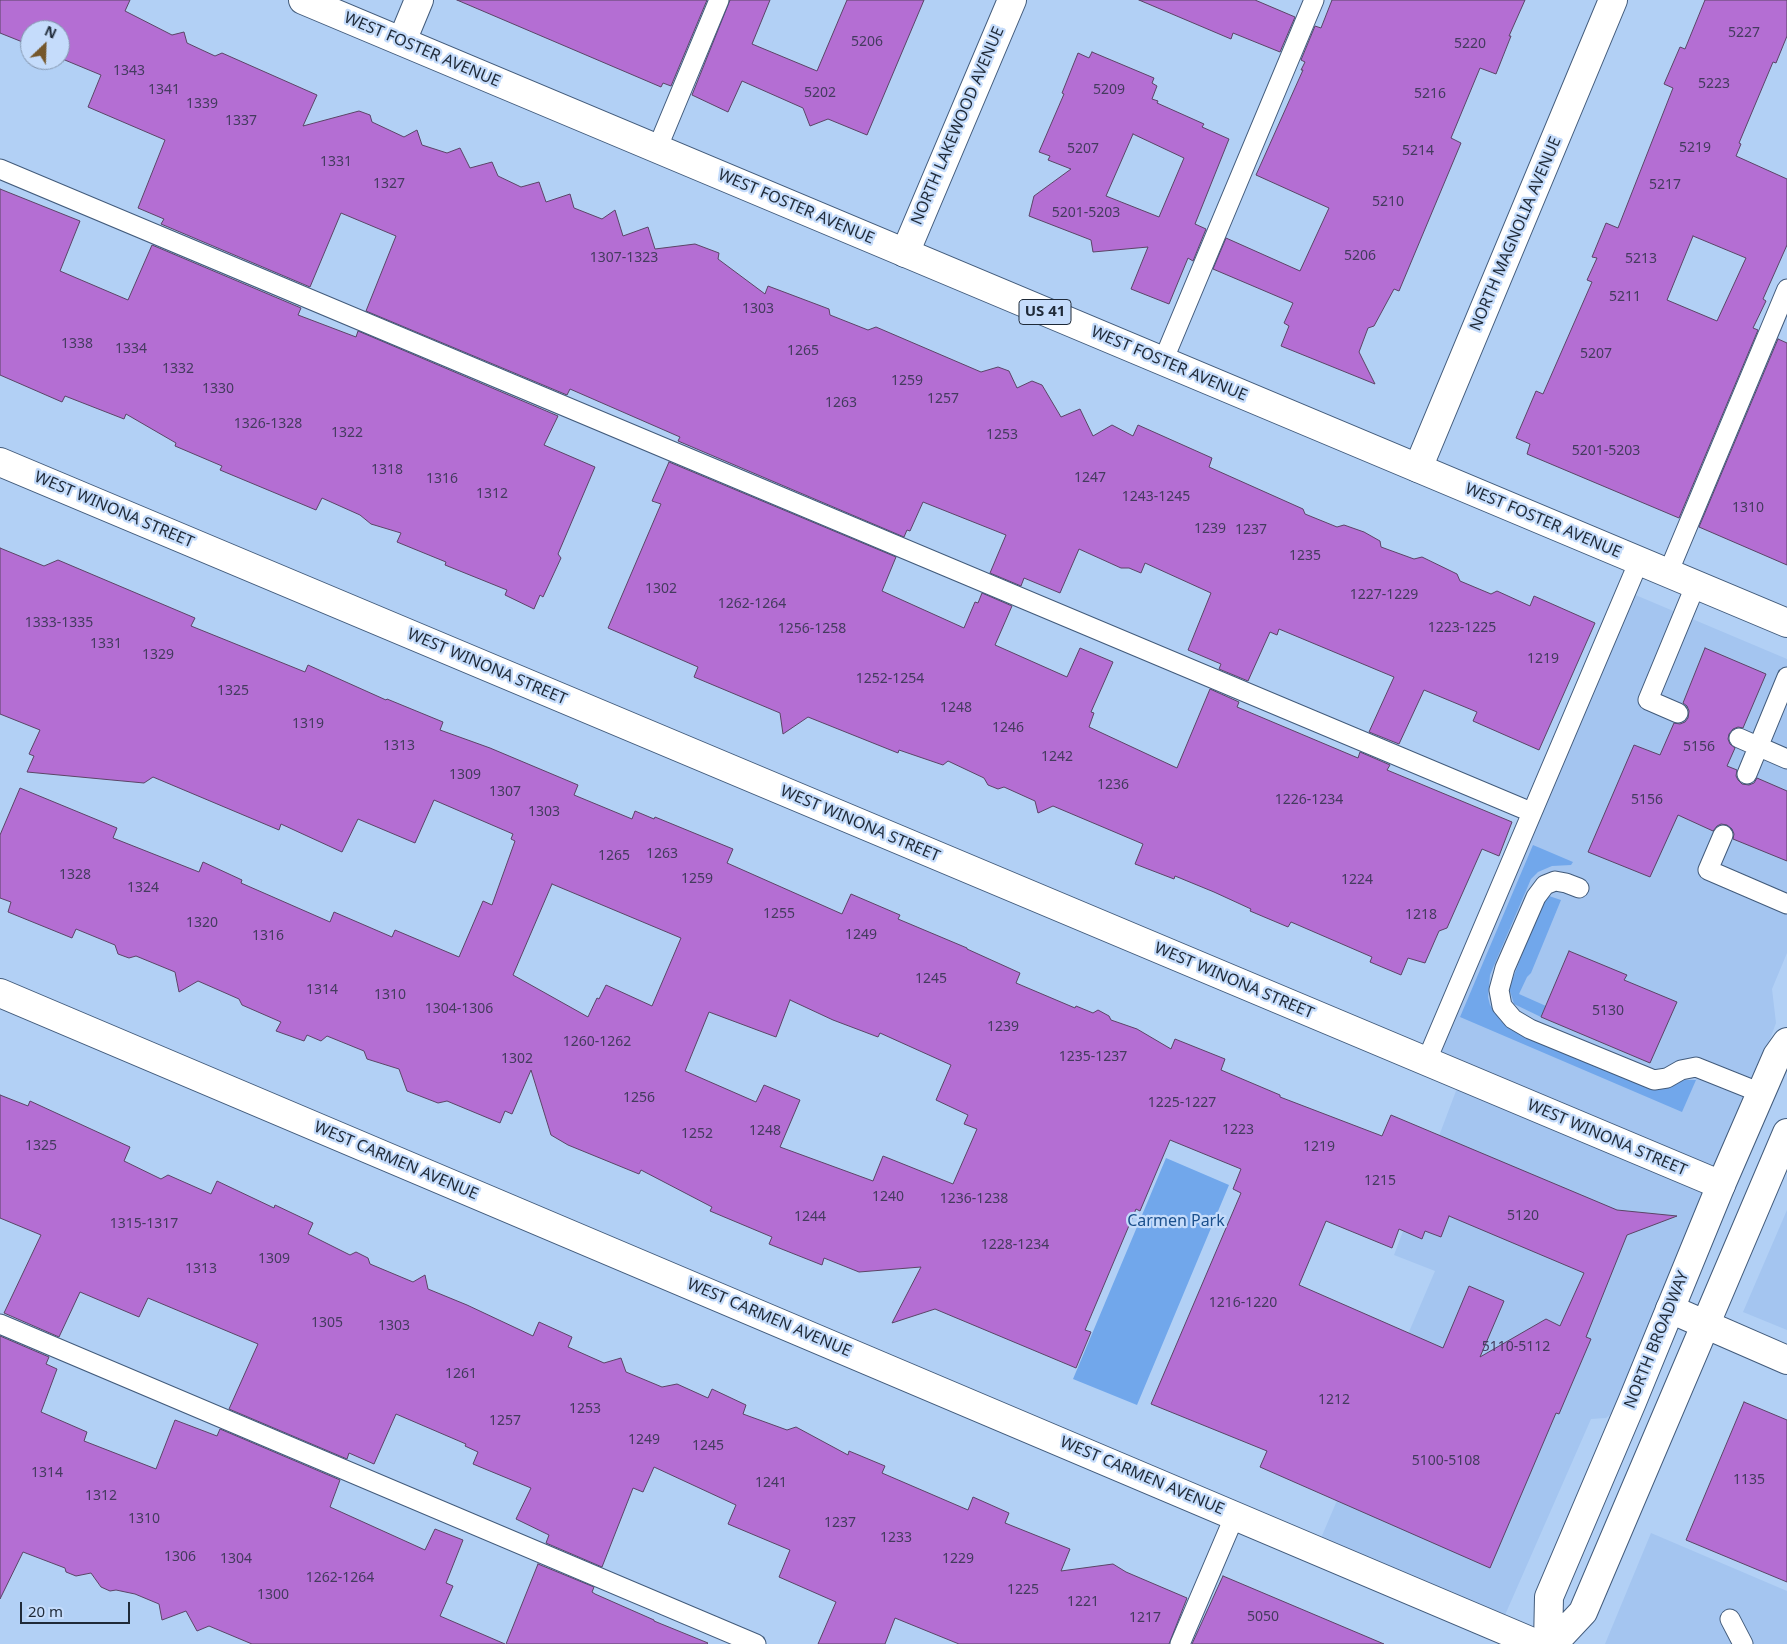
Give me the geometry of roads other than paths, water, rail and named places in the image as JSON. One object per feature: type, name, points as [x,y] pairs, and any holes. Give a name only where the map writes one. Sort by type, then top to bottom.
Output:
[{"type":"street","name":"WEST FOSTER AVENUE","points":[[303,0],[1787,623]]},
{"type":"street","points":[[402,41],[419,0]]},
{"type":"street","name":"NORTH LAKEWOOD AVENUE","points":[[905,253],[1012,0]]},
{"type":"street","name":"NORTH MAGNOLIA AVENUE","points":[[1418,468],[1614,0]]},
{"type":"street","name":"WEST WINONA STREET","points":[[0,462],[1721,1185]]},
{"type":"street","name":"WEST CARMEN AVENUE","points":[[0,993],[1537,1644]]},
{"type":"street","name":"NORTH BROADWAY","points":[[1548,1644],[1549,1597],[1721,1185],[1777,1056],[1787,1042]]},
{"type":"street","points":[[1553,1644],[1583,1612],[1787,1133]]},
{"type":"street","points":[[1670,1309],[1787,1360]]},
{"type":"lane","points":[[657,149],[719,0]]},
{"type":"lane","points":[[1163,361],[1314,0]]},
{"type":"lane","points":[[0,170],[1531,812]]},
{"type":"lane","points":[[1668,573],[1787,289]]},
{"type":"lane","points":[[1426,1062],[1639,561]]},
{"type":"lane","points":[[1678,713],[1648,700],[1696,584]]},
{"type":"lane","points":[[1748,774],[1787,677]]},
{"type":"lane","points":[[1739,738],[1787,759]]},
{"type":"lane","points":[[1722,835],[1708,870],[1787,904]]},
{"type":"lane","points":[[1578,888],[1554,881],[1545,885],[1536,897],[1505,968],[1499,990],[1502,1006],[1513,1020],[1530,1029],[1654,1080],[1666,1078],[1688,1068],[1696,1067],[1761,1093]]},
{"type":"lane","points":[[0,1324],[756,1644]]},
{"type":"lane","points":[[1180,1644],[1235,1515]]},
{"type":"lane","points":[[1730,1618],[1743,1644]]},
{"type":"park label","name":"Carmen Park","points":[[1176,1221]]}]
